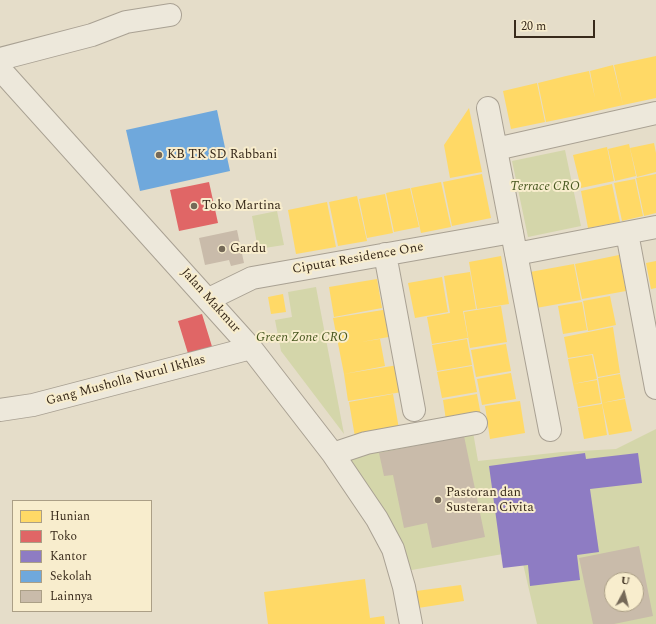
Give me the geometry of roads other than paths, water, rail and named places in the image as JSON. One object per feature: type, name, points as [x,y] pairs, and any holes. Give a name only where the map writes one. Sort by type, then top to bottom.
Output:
[{"type":"street","points":[[0,59],[92,35],[126,22],[170,16]]},
{"type":"street","name":"Jalan Makmur","points":[[0,69],[209,299],[251,348],[333,454],[377,518],[393,549],[404,587],[412,624]]},
{"type":"street","points":[[488,108],[550,430]]},
{"type":"street","points":[[496,149],[656,113]]},
{"type":"street","points":[[516,254],[656,228]]},
{"type":"street","name":"Ciputat Residence One","points":[[209,299],[252,278],[512,232]]},
{"type":"street","points":[[627,233],[652,343],[656,388]]},
{"type":"street","points":[[385,254],[414,410]]},
{"type":"street","name":"Gang Musholla Nurul Ikhlas","points":[[0,410],[34,405],[251,348]]},
{"type":"street","points":[[333,454],[366,443],[476,423]]},
{"type":"place","name":"KB TK SD Rabbani","points":[[159,155]]},
{"type":"place","name":"Toko Martina","points":[[194,206]]},
{"type":"place","name":"Gardu","points":[[222,249]]},
{"type":"place","name":"Pastoran dan Susteran Civita","points":[[438,500]]},
{"type":"park label","name":"Terrace CRO","points":[[545,187]]},
{"type":"park label","name":"Green Zone CRO","points":[[302,338]]}]
